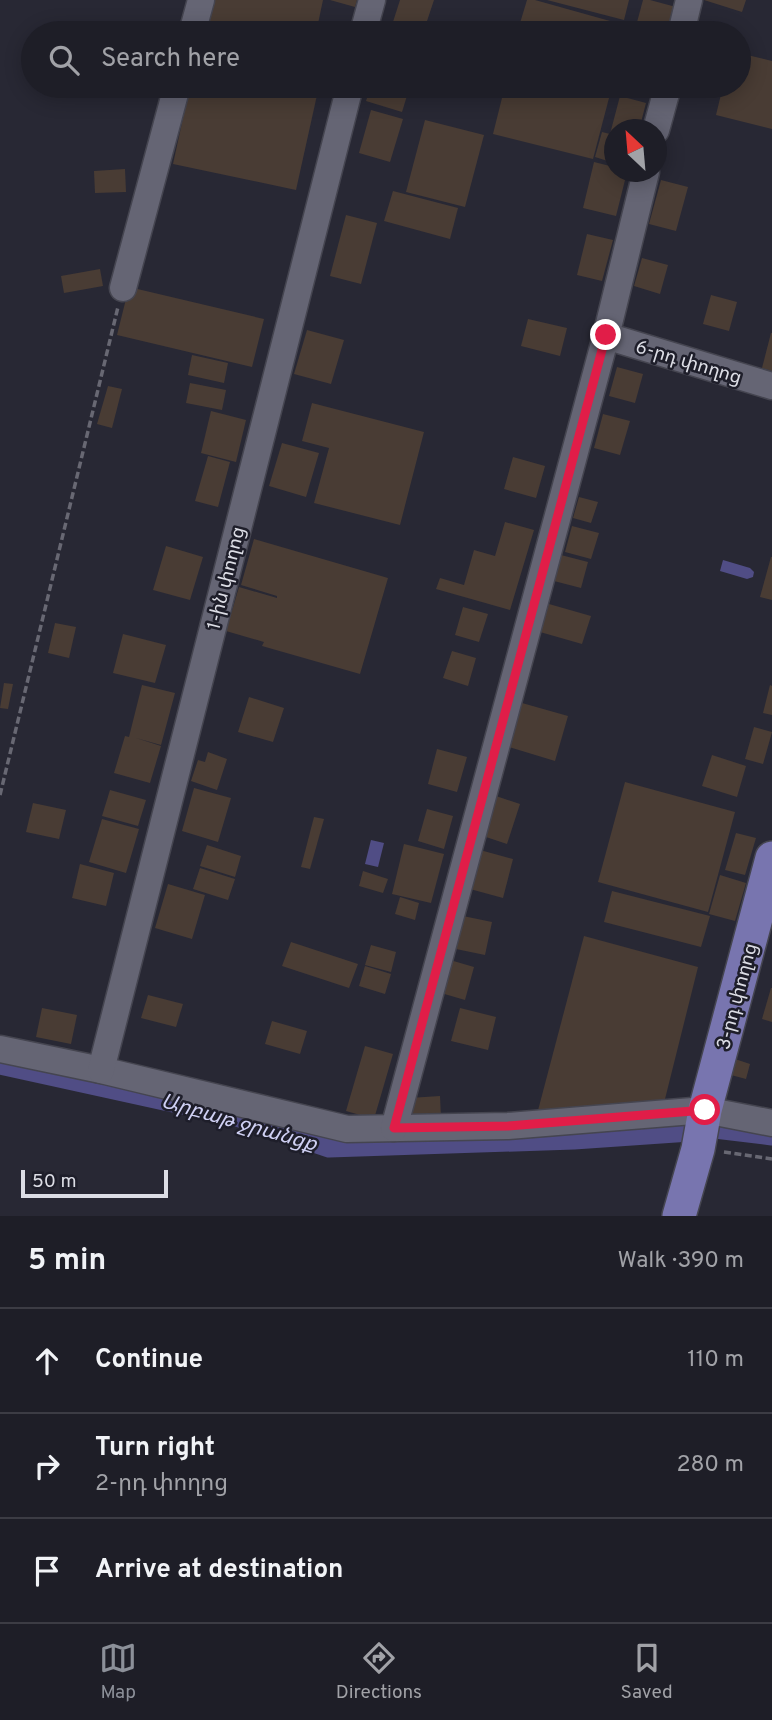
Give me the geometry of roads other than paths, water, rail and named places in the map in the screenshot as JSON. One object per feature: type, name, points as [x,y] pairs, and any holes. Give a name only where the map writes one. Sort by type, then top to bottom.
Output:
[{"type":"main road","name":"3-րդ փողոց","points":[[679,1216],[772,858]]},
{"type":"street","points":[[195,21],[201,0]]},
{"type":"street","points":[[366,21],[372,0]]},
{"type":"street","points":[[684,21],[689,0]]},
{"type":"street","points":[[122,288],[174,98]]},
{"type":"street","name":"1-ին փողոց","points":[[101,1070],[347,98]]},
{"type":"street","points":[[659,119],[665,98]]},
{"type":"street","points":[[394,1128],[606,335],[644,182]]},
{"type":"street","name":"6-րդ փողոց","points":[[606,335],[772,386]]},
{"type":"street","points":[[0,1049],[101,1070],[347,1129],[508,1126],[701,1131],[772,1123]]},
{"type":"waterway","name":"Արբաթ ջրանցք","points":[[0,1064],[237,1116],[329,1147],[574,1139],[690,1131]]},
{"type":"waterway","name":"Արբաթ ջրանցք","points":[[715,1128],[772,1135]]}]
